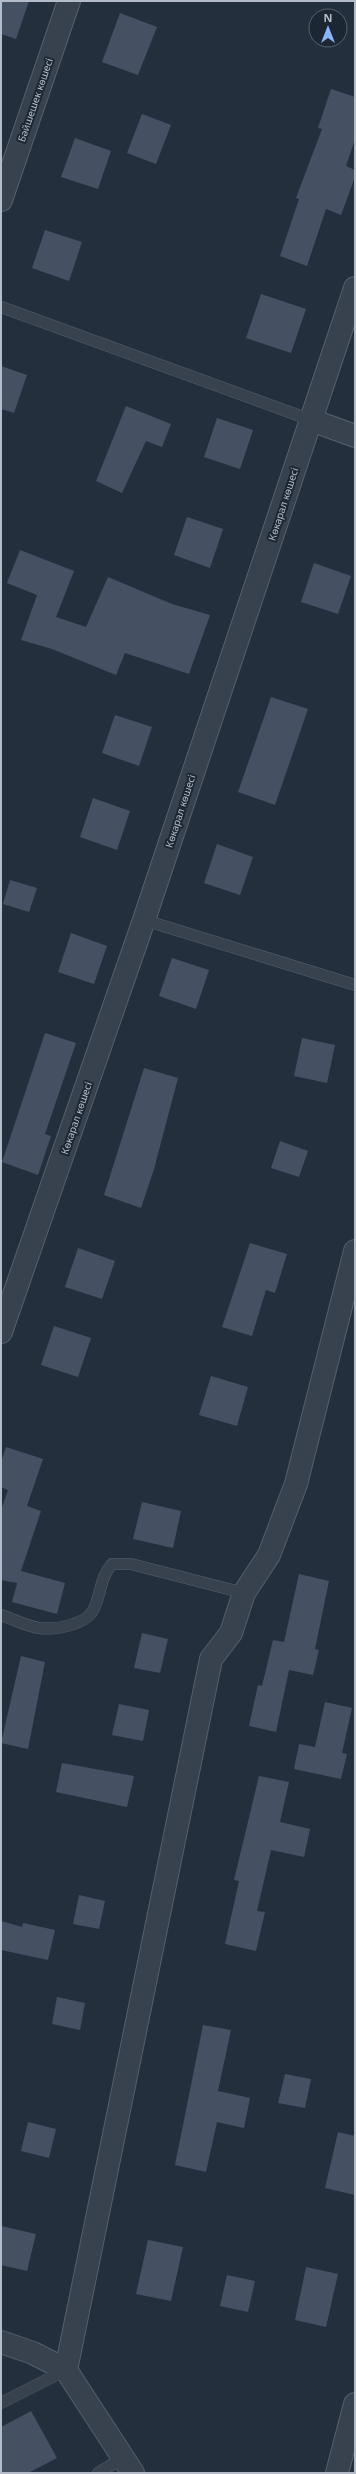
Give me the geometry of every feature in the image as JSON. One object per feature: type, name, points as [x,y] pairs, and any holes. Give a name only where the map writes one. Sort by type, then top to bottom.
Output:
[{"type":"street","name":"Бәйшешек көшесі","points":[[1,200],[70,1]]},
{"type":"street","name":"Көкарал көшесі","points":[[1,1332],[7,1304],[144,920],[355,288]]},
{"type":"street","points":[[310,420],[355,436]]},
{"type":"street","points":[[66,2370],[211,1659],[231,1633],[244,1593],[269,1555],[296,1484],[355,1251]]},
{"type":"street","points":[[1,2342],[33,2353],[66,2370],[128,2466]]},
{"type":"street","points":[[337,2473],[355,2404]]},
{"type":"lane","points":[[1,307],[310,420]]},
{"type":"lane","points":[[144,920],[355,985]]},
{"type":"lane","points":[[1,1615],[39,1628],[63,1627],[84,1620],[95,1608],[105,1571],[112,1564],[131,1564],[244,1593]]},
{"type":"lane","points":[[1,2403],[66,2370]]},
{"type":"lane","points":[[98,2473],[128,2466]]},
{"type":"building","points":[[1,1],[29,1],[16,39],[1,34]]},
{"type":"building","points":[[120,13],[157,27],[138,75],[102,62]]},
{"type":"building","points":[[331,89],[355,97],[355,139],[346,166],[355,170],[355,177],[341,215],[326,209],[307,266],[280,256],[299,199],[296,198],[322,129],[318,128]]},
{"type":"building","points":[[142,114],[171,125],[156,164],[127,153]]},
{"type":"building","points":[[75,138],[111,151],[98,189],[61,177]]},
{"type":"building","points":[[45,230],[82,242],[69,281],[32,268]]},
{"type":"building","points":[[261,294],[306,309],[291,353],[246,338]]},
{"type":"building","points":[[1,366],[27,375],[14,413],[1,409]]},
{"type":"building","points":[[126,406],[171,424],[162,447],[146,441],[122,493],[96,481]]},
{"type":"building","points":[[217,418],[253,430],[240,469],[204,457]]},
{"type":"building","points":[[187,517],[223,529],[210,568],[174,555]]},
{"type":"building","points":[[20,550],[74,571],[56,617],[86,627],[108,577],[172,604],[210,615],[189,674],[125,653],[116,675],[52,649],[21,640],[37,595],[7,583]]},
{"type":"building","points":[[314,563],[351,576],[338,614],[301,602]]},
{"type":"building","points":[[271,697],[308,709],[275,805],[238,792]]},
{"type":"building","points":[[115,715],[152,727],[139,766],[102,753]]},
{"type":"building","points":[[93,798],[130,811],[117,850],[80,837]]},
{"type":"building","points":[[217,844],[253,857],[240,895],[204,883]]},
{"type":"building","points":[[10,880],[37,888],[29,912],[3,904]]},
{"type":"building","points":[[71,933],[107,946],[94,984],[58,972]]},
{"type":"building","points":[[172,958],[209,970],[196,1009],[159,996]]},
{"type":"building","points":[[45,1033],[76,1043],[45,1134],[51,1136],[38,1175],[2,1162]]},
{"type":"building","points":[[302,1038],[335,1045],[327,1083],[294,1076]]},
{"type":"building","points":[[144,1068],[178,1078],[154,1169],[141,1208],[104,1195]]},
{"type":"building","points":[[280,1141],[308,1151],[299,1177],[271,1168]]},
{"type":"building","points":[[250,1243],[287,1254],[275,1293],[266,1290],[252,1336],[222,1327]]},
{"type":"building","points":[[78,1248],[115,1261],[102,1299],[65,1287]]},
{"type":"building","points":[[54,1326],[91,1338],[78,1377],[41,1365]]},
{"type":"building","points":[[211,1376],[248,1387],[237,1426],[199,1415]]},
{"type":"building","points":[[6,1447],[43,1459],[27,1506],[41,1511],[21,1571],[65,1583],[57,1614],[12,1602],[18,1580],[17,1583],[1,1580],[1,1510],[8,1490],[1,1487],[1,1462]]},
{"type":"building","points":[[142,1502],[181,1511],[173,1548],[133,1539]]},
{"type":"building","points":[[299,1574],[329,1581],[315,1649],[319,1650],[313,1675],[289,1670],[276,1732],[249,1726],[258,1685],[262,1686],[273,1640],[284,1642]]},
{"type":"building","points":[[142,1633],[168,1639],[160,1673],[134,1668]]},
{"type":"building","points":[[21,1656],[45,1662],[28,1749],[1,1743]]},
{"type":"building","points":[[325,1702],[352,1708],[342,1753],[347,1754],[341,1779],[294,1769],[299,1744],[315,1747]]},
{"type":"building","points":[[119,1704],[149,1710],[143,1741],[112,1735]]},
{"type":"building","points":[[62,1763],[134,1776],[127,1807],[56,1792]]},
{"type":"building","points":[[259,1776],[289,1782],[280,1822],[310,1829],[304,1857],[271,1850],[257,1911],[265,1912],[256,1951],[225,1944],[239,1881],[234,1880]]},
{"type":"building","points":[[79,1895],[105,1901],[99,1929],[73,1924]]},
{"type":"building","points":[[1,1921],[22,1927],[23,1923],[55,1930],[48,1960],[1,1950]]},
{"type":"building","points":[[57,1997],[85,2003],[80,2030],[52,2024]]},
{"type":"building","points":[[203,2025],[231,2030],[218,2091],[250,2098],[244,2128],[217,2122],[206,2172],[175,2165]]},
{"type":"building","points":[[285,2074],[311,2079],[305,2108],[278,2103]]},
{"type":"building","points":[[28,2122],[56,2129],[49,2158],[21,2151]]},
{"type":"building","points":[[338,2132],[355,2136],[355,2195],[325,2188]]},
{"type":"building","points":[[1,2226],[36,2234],[27,2271],[1,2265]]},
{"type":"building","points":[[148,2240],[183,2247],[171,2301],[136,2294]]},
{"type":"building","points":[[306,2267],[338,2274],[326,2327],[295,2320]]},
{"type":"building","points":[[227,2275],[255,2281],[248,2312],[220,2306]]},
{"type":"building","points":[[31,2411],[57,2458],[28,2473],[1,2473],[1,2427]]}]
